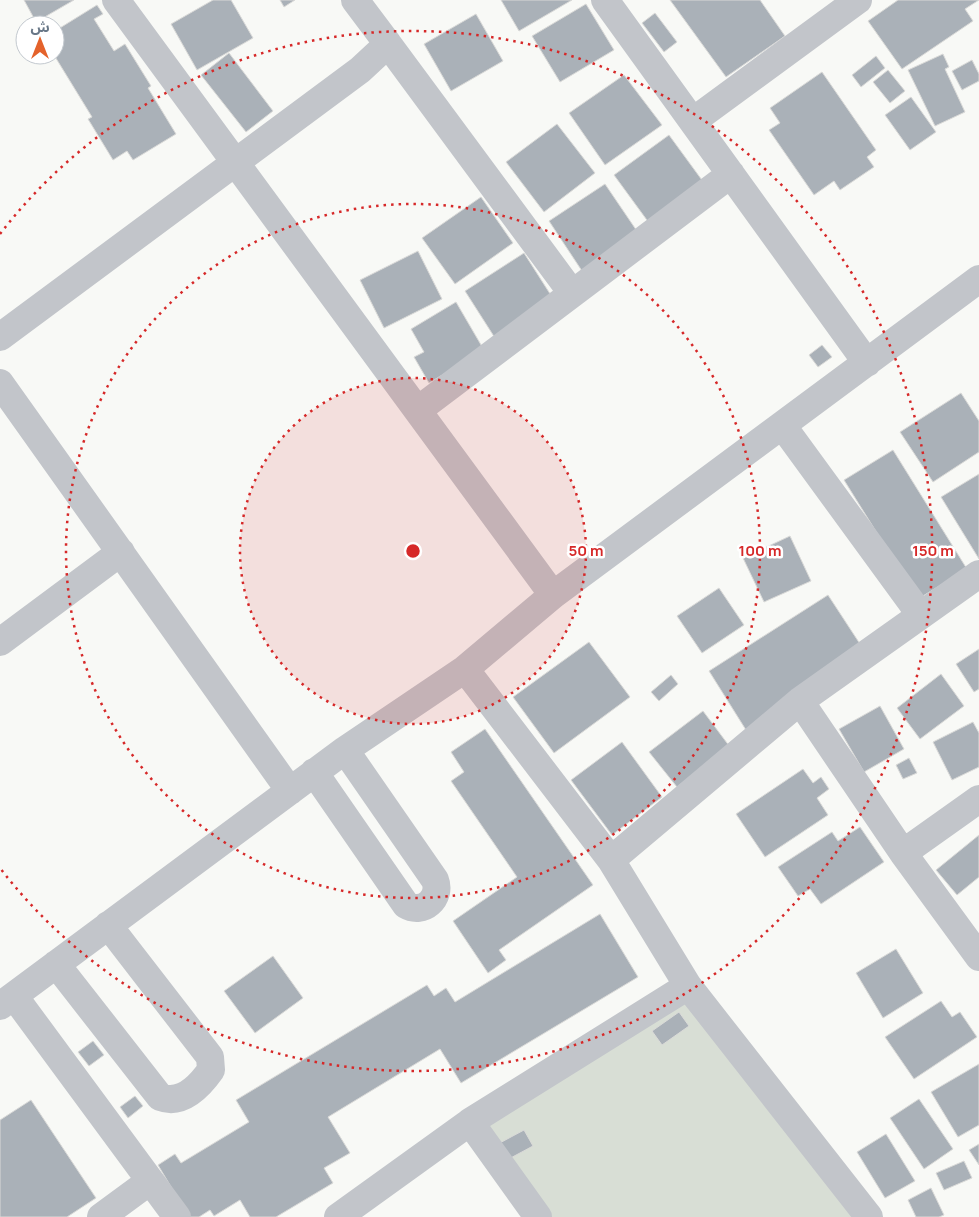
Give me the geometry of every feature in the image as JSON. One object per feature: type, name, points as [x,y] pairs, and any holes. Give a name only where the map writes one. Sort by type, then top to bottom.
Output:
[{"type":"street","points":[[116,0],[553,595]]},
{"type":"street","points":[[355,0],[572,293]]},
{"type":"street","points":[[605,0],[868,363]]},
{"type":"street","points":[[693,121],[858,0]]},
{"type":"street","points":[[0,337],[360,70],[388,44]]},
{"type":"street","points":[[418,410],[731,174]]},
{"type":"street","points":[[177,1217],[7,1001],[314,772],[465,669],[553,595],[979,279]]},
{"type":"street","points":[[0,383],[290,790]]},
{"type":"street","points":[[782,425],[920,614]]},
{"type":"street","points":[[0,642],[120,552]]},
{"type":"street","points":[[611,860],[800,701],[920,614],[979,574]]},
{"type":"street","points":[[465,669],[611,860],[688,986],[869,1217]]},
{"type":"street","points":[[800,701],[904,853],[979,957]]},
{"type":"street","points":[[314,772],[406,905],[421,908],[436,897],[438,888],[435,880],[345,750]]},
{"type":"street","points":[[904,853],[979,799]]},
{"type":"street","points":[[378,864],[409,842]]},
{"type":"street","points":[[56,964],[160,1097],[170,1101],[182,1098],[204,1079],[211,1070],[210,1057],[108,926]]},
{"type":"street","points":[[338,1217],[470,1122],[688,986]]},
{"type":"street","points":[[470,1122],[538,1217]]},
{"type":"street","points":[[101,1217],[150,1181]]},
{"type":"shaded area","points":[[688,986],[869,1217],[540,1217],[473,1120]]},
{"type":"building","points":[[24,0],[74,0],[48,15],[32,15]]},
{"type":"building","points":[[213,0],[231,0],[253,38],[197,70],[171,24]]},
{"type":"building","points":[[280,0],[295,0],[284,7]]},
{"type":"building","points":[[501,0],[572,0],[519,31]]},
{"type":"building","points":[[670,0],[760,0],[785,36],[726,77]]},
{"type":"building","points":[[898,0],[979,0],[965,9],[973,21],[902,69],[868,21]]},
{"type":"building","points":[[586,4],[614,50],[560,82],[532,36]]},
{"type":"building","points":[[97,5],[103,14],[94,19],[114,51],[125,44],[151,86],[148,88],[176,134],[133,160],[127,151],[113,160],[88,119],[92,117],[60,65],[65,65],[65,25]]},
{"type":"building","points":[[655,13],[677,42],[664,52],[642,23]]},
{"type":"building","points":[[476,14],[503,61],[451,91],[424,44]]},
{"type":"building","points":[[229,53],[273,111],[246,132],[201,75]]},
{"type":"building","points":[[943,54],[949,67],[945,69],[965,112],[935,126],[908,70]]},
{"type":"building","points":[[876,56],[885,68],[861,87],[852,75]]},
{"type":"building","points":[[972,60],[979,74],[979,81],[962,90],[952,71]]},
{"type":"building","points":[[888,70],[905,91],[890,103],[873,82]]},
{"type":"building","points":[[822,72],[876,150],[867,157],[874,167],[840,190],[834,181],[814,195],[769,130],[780,123],[770,108]]},
{"type":"building","points":[[624,75],[662,125],[605,165],[569,113]]},
{"type":"building","points":[[911,97],[936,132],[910,150],[885,115]]},
{"type":"building","points":[[557,124],[595,173],[544,212],[506,162]]},
{"type":"building","points":[[669,135],[707,187],[652,227],[614,175]]},
{"type":"building","points":[[605,184],[641,237],[584,274],[549,221]]},
{"type":"building","points":[[481,197],[513,243],[455,284],[422,238]]},
{"type":"building","points":[[418,251],[442,299],[384,328],[360,280]]},
{"type":"building","points":[[524,253],[554,300],[495,338],[465,291]]},
{"type":"building","points":[[456,302],[484,350],[429,383],[414,357],[424,352],[411,329]]},
{"type":"building","points":[[822,345],[832,357],[818,367],[809,355]]},
{"type":"building","points":[[961,393],[979,421],[979,452],[933,482],[900,432]]},
{"type":"building","points":[[893,450],[967,569],[918,599],[844,480]]},
{"type":"building","points":[[979,474],[979,559],[941,497]]},
{"type":"building","points":[[790,536],[811,581],[764,602],[743,558]]},
{"type":"building","points":[[719,588],[744,625],[702,653],[677,616]]},
{"type":"building","points":[[828,595],[862,647],[746,730],[709,671]]},
{"type":"building","points":[[589,642],[630,697],[554,753],[513,697]]},
{"type":"building","points":[[979,649],[979,689],[974,692],[956,664]]},
{"type":"building","points":[[941,674],[964,706],[920,739],[897,708]]},
{"type":"building","points":[[671,675],[678,684],[659,701],[651,692]]},
{"type":"building","points":[[880,706],[904,749],[864,772],[839,729]]},
{"type":"building","points":[[703,711],[730,747],[677,787],[649,752]]},
{"type":"building","points":[[973,722],[979,733],[979,767],[952,780],[933,742]]},
{"type":"building","points":[[485,729],[593,885],[499,950],[506,960],[488,973],[453,921],[517,877],[451,781],[464,772],[451,752]]},
{"type":"building","points":[[622,742],[662,797],[612,835],[571,780]]},
{"type":"building","points":[[909,758],[917,773],[903,779],[896,765]]},
{"type":"building","points":[[803,769],[813,783],[821,777],[829,789],[817,798],[828,815],[765,857],[736,814]]},
{"type":"building","points":[[860,827],[884,862],[821,904],[810,889],[798,896],[778,867],[832,832],[838,841]]},
{"type":"building","points":[[979,835],[979,877],[957,895],[936,870]]},
{"type":"building","points":[[600,914],[638,977],[461,1083],[440,1049],[328,1117],[350,1153],[324,1168],[333,1183],[276,1217],[250,1217],[240,1200],[214,1216],[210,1210],[199,1217],[189,1217],[158,1165],[175,1154],[181,1163],[249,1122],[236,1100],[427,985],[434,996],[446,988],[455,1002]]},
{"type":"building","points":[[896,949],[923,993],[883,1018],[856,973]]},
{"type":"building","points":[[273,956],[303,998],[255,1033],[224,991]]},
{"type":"building","points":[[941,1001],[952,1017],[960,1012],[977,1037],[914,1079],[885,1037]]},
{"type":"building","points":[[679,1012],[689,1026],[662,1045],[652,1031]]},
{"type":"building","points":[[93,1041],[104,1055],[89,1066],[78,1052]]},
{"type":"building","points":[[979,1064],[979,1125],[958,1137],[931,1092]]},
{"type":"building","points":[[135,1096],[143,1106],[128,1118],[120,1107]]},
{"type":"building","points":[[919,1099],[953,1149],[924,1169],[890,1118]]},
{"type":"building","points":[[31,1100],[96,1198],[67,1217],[0,1217],[0,1120]]},
{"type":"building","points":[[524,1130],[533,1146],[505,1161],[496,1145]]},
{"type":"building","points":[[886,1134],[915,1181],[885,1198],[857,1152]]},
{"type":"building","points":[[979,1144],[979,1165],[969,1150]]},
{"type":"building","points":[[964,1161],[972,1178],[944,1190],[936,1173]]},
{"type":"building","points":[[931,1188],[944,1215],[939,1217],[916,1217],[908,1200]]}]
